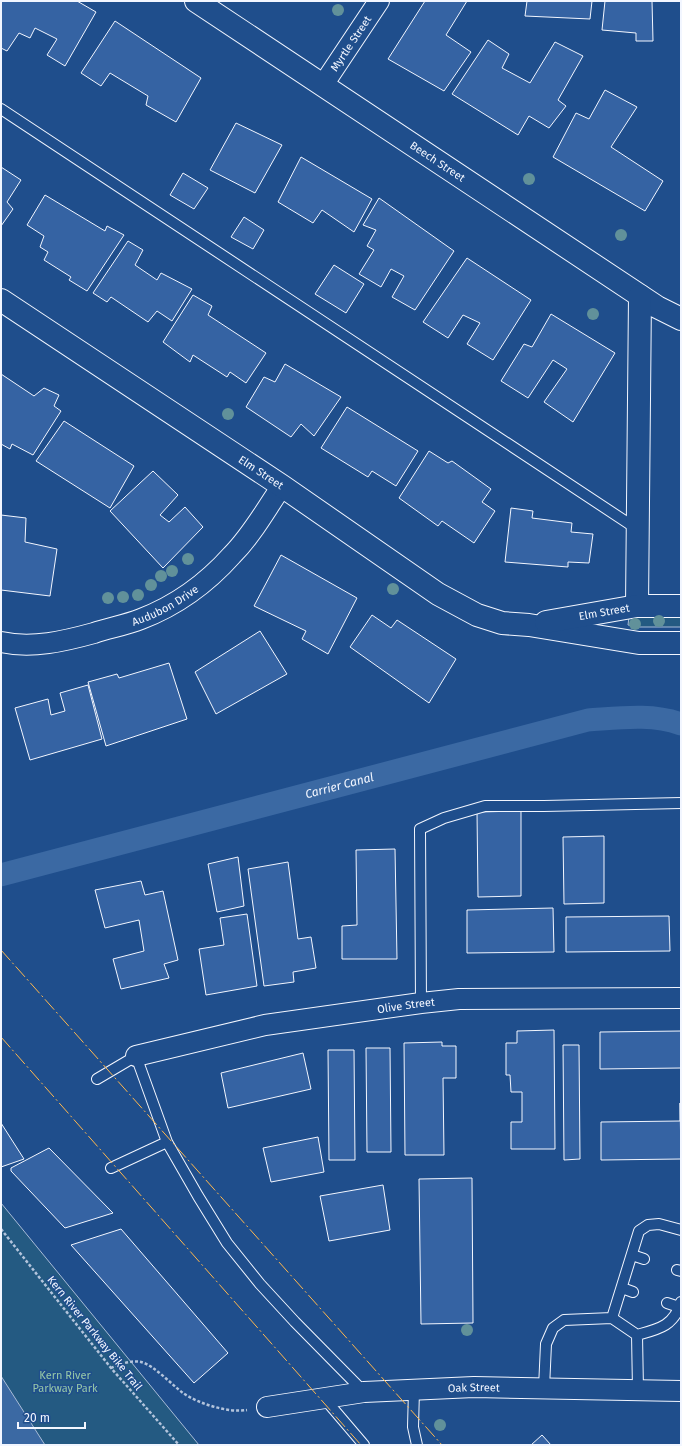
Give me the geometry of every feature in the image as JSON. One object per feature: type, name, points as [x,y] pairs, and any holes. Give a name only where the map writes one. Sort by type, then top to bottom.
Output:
[{"type":"street","name":"Beech Street","points":[[196,1],[657,308],[681,319]]},
{"type":"street","name":"Myrtle Street","points":[[323,85],[379,1]]},
{"type":"street","points":[[637,606],[640,296]]},
{"type":"street","name":"Elm Street","points":[[1,300],[282,486],[438,594],[477,615],[502,623],[529,625],[639,643],[681,643]]},
{"type":"street","name":"Audubon Drive","points":[[1,642],[8,644],[43,644],[74,638],[141,619],[175,602],[206,581],[233,555],[282,486]]},
{"type":"street","name":"Elm Street","points":[[529,625],[637,606],[681,606]]},
{"type":"street","name":"Olive Street","points":[[136,1056],[265,1025],[421,1003],[459,999],[681,998]]},
{"type":"street","name":"Oak Street","points":[[267,1408],[364,1392],[474,1387],[681,1391]]},
{"type":"lane","points":[[1,109],[637,529]]},
{"type":"lane","points":[[421,1003],[420,829],[444,818],[485,806],[544,806],[681,802]]},
{"type":"lane","points":[[97,1079],[136,1056],[167,1142],[223,1236],[260,1284],[364,1392]]},
{"type":"lane","points":[[111,1168],[167,1142]]},
{"type":"lane","points":[[612,1318],[639,1231],[648,1225],[659,1224],[681,1230]]},
{"type":"lane","points":[[632,1255],[644,1259]]},
{"type":"lane","points":[[622,1288],[632,1292]]},
{"type":"lane","points":[[544,1388],[546,1344],[553,1328],[564,1320],[612,1318],[637,1335],[662,1328],[678,1313],[680,1304],[668,1303]]},
{"type":"lane","points":[[637,1335],[638,1390]]},
{"type":"lane","points":[[414,1390],[413,1427],[417,1445]]},
{"type":"lane","points":[[324,1398],[364,1445]]},
{"type":"path","name":"Kern River Parkway Bike Trail","points":[[1,1229],[111,1368],[178,1445]]},
{"type":"path","points":[[111,1368],[124,1363],[141,1362],[163,1376],[183,1393],[209,1406],[241,1411],[267,1408]]},
{"type":"green space","points":[[681,616],[681,627],[640,627],[628,625],[629,617]]},
{"type":"green space","name":"Kern River Parkway Park","points":[[1,1203],[199,1445],[1,1445]]},
{"type":"shaded area","points":[[1,1376],[45,1445],[1,1445]]},
{"type":"building","points":[[1,1],[77,1],[96,12],[65,66],[47,55],[57,39],[35,28],[30,38],[19,33],[7,51],[1,48]]},
{"type":"building","points":[[425,1],[467,1],[446,35],[471,52],[444,91],[388,59]]},
{"type":"building","points":[[527,1],[592,1],[590,19],[525,16]]},
{"type":"building","points":[[605,1],[652,1],[653,41],[636,41],[636,33],[602,30]]},
{"type":"building","points":[[115,21],[201,78],[176,122],[146,105],[148,96],[110,73],[101,86],[81,73]]},
{"type":"building","points":[[488,40],[509,54],[502,68],[530,83],[555,42],[583,56],[558,100],[566,106],[549,128],[529,116],[518,135],[452,94]]},
{"type":"building","points":[[605,90],[637,107],[611,147],[663,181],[645,211],[553,157],[576,113],[589,119]]},
{"type":"building","points":[[236,123],[282,145],[255,193],[210,170]]},
{"type":"building","points":[[301,157],[372,199],[354,232],[322,210],[313,223],[278,202]]},
{"type":"building","points":[[1,167],[21,180],[7,202],[13,209],[1,226]]},
{"type":"building","points":[[183,173],[208,188],[194,209],[170,195]]},
{"type":"building","points":[[45,195],[105,231],[107,226],[124,235],[87,291],[69,280],[71,277],[44,260],[48,252],[40,247],[44,236],[27,225]]},
{"type":"building","points":[[379,198],[454,251],[415,310],[392,297],[404,276],[391,269],[381,287],[359,274],[374,250],[367,246],[376,230],[363,225]]},
{"type":"building","points":[[244,217],[264,230],[253,249],[231,237]]},
{"type":"building","points":[[128,241],[143,250],[135,265],[157,280],[161,273],[192,289],[172,321],[157,311],[148,322],[111,297],[107,302],[93,293]]},
{"type":"building","points":[[467,258],[531,300],[493,360],[467,344],[480,323],[463,315],[448,338],[423,322]]},
{"type":"building","points":[[334,265],[364,284],[346,313],[315,294]]},
{"type":"building","points":[[193,295],[212,306],[208,315],[266,353],[246,383],[230,372],[227,377],[193,355],[190,362],[163,342]]},
{"type":"building","points":[[551,314],[615,353],[573,422],[544,402],[567,369],[553,360],[528,398],[501,381],[524,344],[532,347]]},
{"type":"building","points":[[285,364],[341,397],[314,436],[301,424],[291,437],[246,407],[264,377],[275,382]]},
{"type":"building","points":[[1,374],[34,396],[44,388],[59,395],[54,406],[61,411],[33,455],[12,444],[10,449],[1,444]]},
{"type":"building","points":[[347,407],[418,451],[396,486],[372,471],[368,477],[321,448]]},
{"type":"building","points":[[64,421],[134,466],[110,508],[36,461]]},
{"type":"building","points":[[429,451],[448,463],[452,461],[491,489],[482,502],[495,511],[474,543],[442,521],[438,526],[399,498]]},
{"type":"building","points":[[153,471],[178,495],[160,515],[169,522],[185,507],[203,527],[163,568],[110,511]]},
{"type":"building","points":[[511,508],[533,511],[532,518],[572,523],[571,532],[593,534],[589,563],[568,562],[568,567],[505,562]]},
{"type":"building","points":[[1,515],[26,518],[25,542],[57,549],[50,596],[1,590]]},
{"type":"building","points":[[281,555],[357,598],[328,654],[302,639],[306,631],[254,606]]},
{"type":"building","points":[[372,615],[391,628],[397,620],[456,659],[429,703],[350,647]]},
{"type":"building","points":[[260,631],[287,674],[216,714],[195,672]]},
{"type":"building","points":[[169,663],[187,719],[106,746],[88,682],[117,674],[119,678]]},
{"type":"building","points":[[88,685],[102,739],[30,760],[15,708],[48,699],[51,715],[65,711],[60,693]]},
{"type":"building","points":[[521,811],[521,896],[478,897],[477,812]]},
{"type":"building","points":[[604,836],[604,903],[564,904],[563,837]]},
{"type":"building","points":[[395,849],[397,959],[342,959],[342,926],[357,925],[356,850]]},
{"type":"building","points":[[238,857],[244,906],[217,912],[208,864]]},
{"type":"building","points":[[288,862],[298,939],[311,937],[316,968],[293,972],[294,982],[264,986],[248,869]]},
{"type":"building","points":[[141,881],[145,895],[163,891],[178,960],[164,964],[169,978],[121,989],[113,959],[144,951],[139,920],[105,928],[95,890]]},
{"type":"building","points":[[553,908],[554,952],[467,953],[467,910]]},
{"type":"building","points":[[247,914],[257,986],[206,995],[199,949],[224,945],[220,918]]},
{"type":"building","points":[[669,916],[670,951],[566,952],[566,917]]},
{"type":"building","points":[[554,1030],[555,1149],[511,1149],[511,1122],[522,1122],[522,1092],[511,1092],[510,1075],[506,1075],[506,1043],[517,1043],[517,1031]]},
{"type":"building","points":[[681,1031],[681,1068],[600,1069],[600,1032]]},
{"type":"building","points":[[442,1042],[442,1046],[456,1046],[456,1078],[443,1078],[444,1155],[405,1155],[404,1043]]},
{"type":"building","points":[[563,1045],[579,1045],[580,1159],[564,1160]]},
{"type":"building","points":[[366,1048],[390,1048],[391,1152],[367,1152]]},
{"type":"building","points":[[328,1050],[354,1050],[355,1160],[329,1160]]},
{"type":"building","points":[[303,1053],[311,1089],[228,1108],[221,1073]]},
{"type":"building","points":[[680,1103],[681,1159],[601,1160],[601,1122],[680,1121]]},
{"type":"building","points":[[1,1123],[24,1159],[1,1167]]},
{"type":"building","points":[[318,1137],[324,1172],[271,1182],[263,1148]]},
{"type":"building","points":[[49,1148],[113,1213],[65,1228],[11,1171],[11,1168]]},
{"type":"building","points":[[472,1178],[473,1323],[421,1324],[419,1179]]},
{"type":"building","points":[[383,1185],[390,1230],[329,1241],[320,1196]]},
{"type":"building","points":[[121,1229],[228,1353],[194,1383],[71,1245]]},
{"type":"building","points":[[542,1435],[551,1445],[531,1445]]},
{"type":"waterway","name":"Carrier Canal","points":[[1,875],[588,720],[623,717],[647,717],[658,718],[681,724]]},
{"type":"power","points":[[1,950],[442,1445]]},
{"type":"power","points":[[1,1037],[361,1445]]}]
